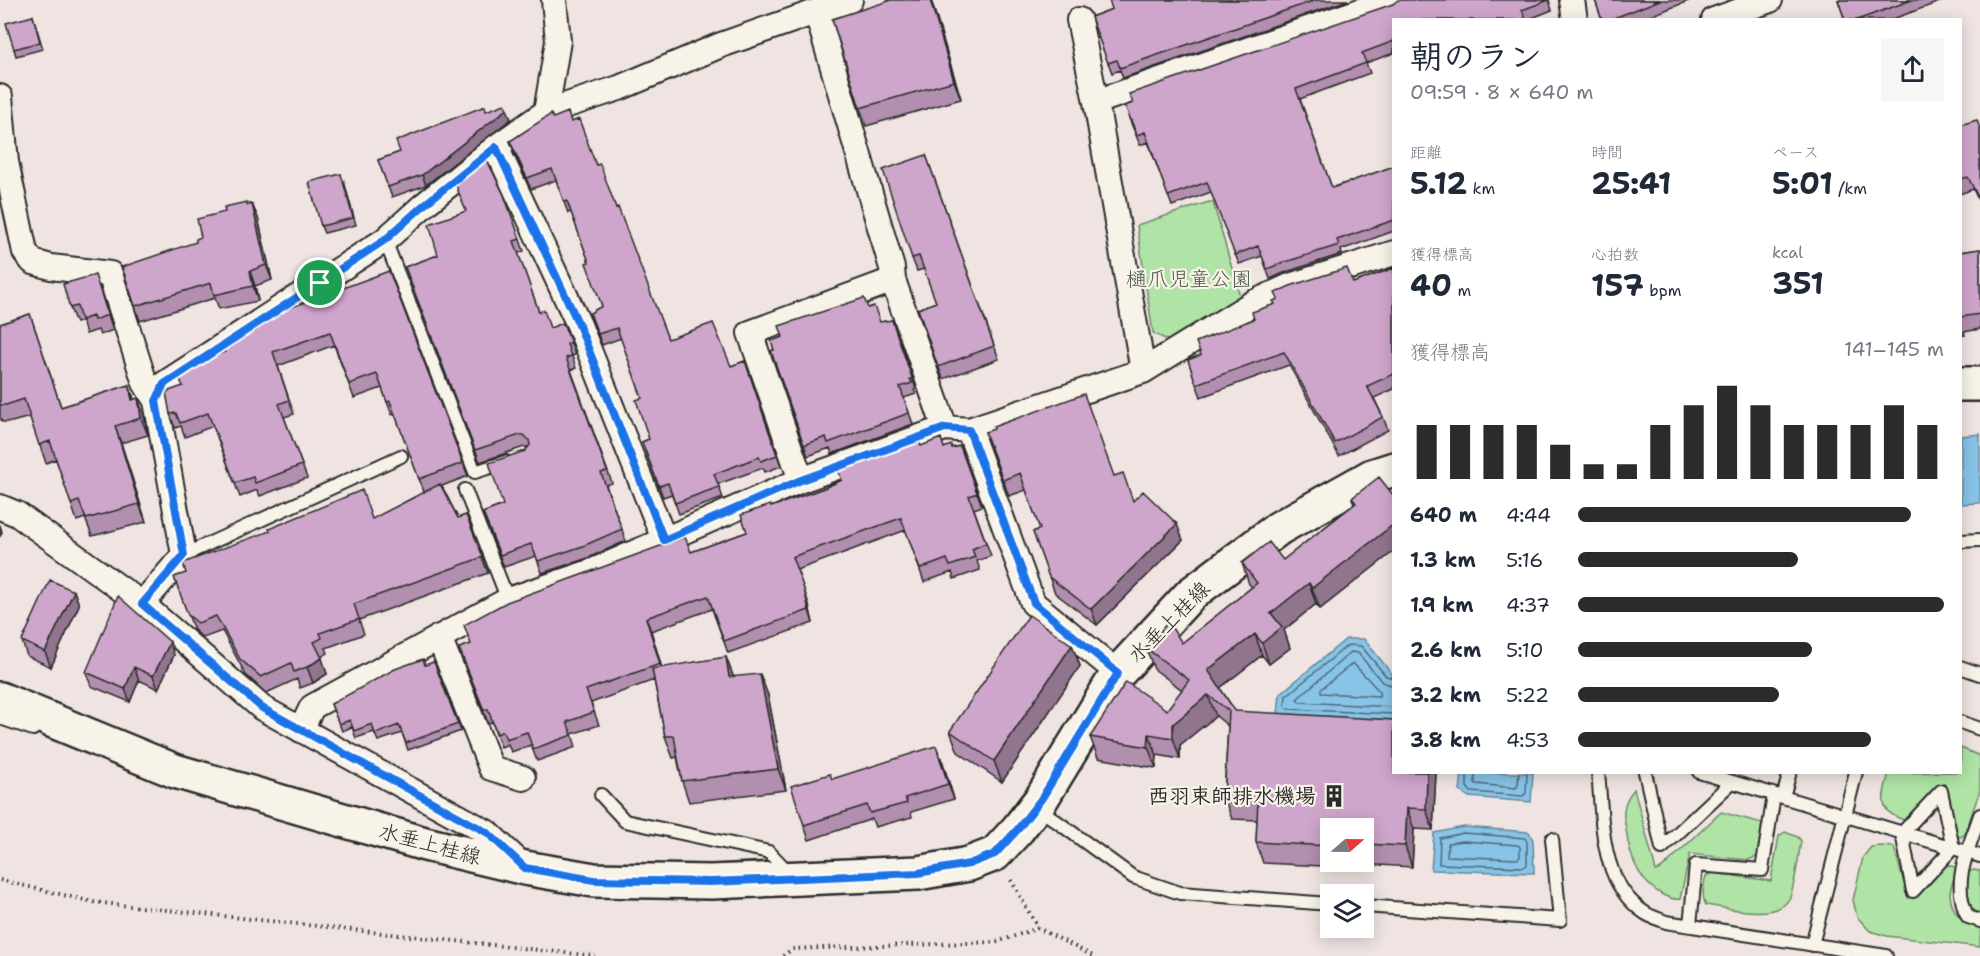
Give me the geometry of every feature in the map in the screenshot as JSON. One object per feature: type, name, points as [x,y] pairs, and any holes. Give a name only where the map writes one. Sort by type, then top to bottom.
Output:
[{"type":"main road","points":[[1962,384],[1980,384]]},
{"type":"main road","name":"水垂上桂線","points":[[0,699],[175,771],[425,844],[525,868],[594,880],[711,882],[918,873],[969,864],[995,854],[1036,806],[1118,673],[1191,594],[1279,528],[1372,476],[1392,470]]},
{"type":"street","points":[[546,112],[558,41],[554,0]]},
{"type":"street","points":[[156,401],[164,384],[385,240],[425,204],[496,147],[546,112],[619,88],[721,45],[850,0]]},
{"type":"street","points":[[1096,102],[1392,0]]},
{"type":"street","points":[[1572,0],[1575,18]]},
{"type":"street","points":[[1720,18],[1770,0]]},
{"type":"street","points":[[817,13],[892,268],[893,280],[945,428]]},
{"type":"street","points":[[1079,20],[1096,102],[1143,371]]},
{"type":"street","points":[[0,97],[6,162],[25,252],[33,262],[51,267],[110,274],[145,383],[156,401],[184,555],[142,604]]},
{"type":"street","points":[[496,147],[579,325],[664,540]]},
{"type":"street","points":[[301,730],[312,707],[508,600],[593,571],[801,480],[945,428],[969,430],[1143,371],[1253,303],[1290,286],[1392,254]]},
{"type":"street","points":[[801,480],[750,333],[893,280]]},
{"type":"street","points":[[969,430],[1034,603],[1118,673]]},
{"type":"street","points":[[0,507],[17,514],[142,604],[262,708],[488,833],[525,868]]},
{"type":"street","points":[[439,637],[491,768],[523,778]]},
{"type":"lane","points":[[385,240],[475,472],[516,459]]},
{"type":"lane","points":[[184,555],[401,456]]},
{"type":"lane","points":[[465,490],[508,600]]},
{"type":"lane","points":[[1962,541],[1980,540]]},
{"type":"lane","points":[[1962,668],[1980,675]]},
{"type":"lane","points":[[0,718],[175,771]]},
{"type":"lane","points":[[1962,723],[1980,729]]},
{"type":"lane","points":[[1598,774],[1607,856],[1614,876],[1628,899],[1647,914],[1666,922],[1886,956]]},
{"type":"lane","points":[[1645,774],[1662,848],[1732,782]]},
{"type":"lane","points":[[1706,774],[1974,854]]},
{"type":"lane","points":[[1690,925],[1696,865],[1762,870],[1778,796],[1789,774]]},
{"type":"lane","points":[[1812,945],[1855,774]]},
{"type":"lane","points":[[1902,833],[1941,791],[1953,848]]},
{"type":"lane","points":[[601,795],[625,821],[770,852],[794,878]]},
{"type":"lane","points":[[1036,806],[1133,877],[1180,893],[1320,903]]},
{"type":"lane","points":[[1980,815],[1974,854],[1959,881],[1962,905],[1968,917],[1980,921]]},
{"type":"lane","points":[[1902,833],[1913,891],[1953,848]]},
{"type":"lane","points":[[1374,907],[1560,920],[1552,839]]},
{"type":"path","points":[[995,854],[1038,928],[1093,956]]},
{"type":"path","points":[[0,880],[93,902],[595,956]]},
{"type":"path","points":[[783,956],[792,949],[997,942],[1038,928]]},
{"type":"green space","name":"樋爪児童公園","points":[[1213,202],[1241,300],[1171,342],[1153,333],[1137,225]]},
{"type":"green space","points":[[1962,748],[1980,756],[1980,790],[1965,834],[1961,837],[1957,836],[1942,785],[1904,820],[1889,812],[1885,807],[1884,796],[1889,774],[1962,774]]},
{"type":"green space","points":[[1634,789],[1656,871],[1661,869],[1721,812],[1762,823],[1757,857],[1748,860],[1690,854],[1680,899],[1672,899],[1663,895],[1647,883],[1632,858],[1624,812],[1626,801]]},
{"type":"green space","points":[[1785,832],[1798,837],[1801,841],[1792,890],[1784,905],[1776,909],[1752,912],[1706,905],[1703,895],[1704,883],[1706,876],[1712,873],[1771,881],[1779,836]]},
{"type":"green space","points":[[1871,847],[1894,847],[1908,898],[1912,898],[1946,864],[1957,868],[1950,893],[1952,905],[1968,924],[1980,927],[1980,947],[1887,936],[1870,931],[1857,917],[1853,900],[1863,857]]},
{"type":"green space","points":[[1973,870],[1980,871],[1980,914],[1967,905],[1964,893],[1967,874]]},
{"type":"water","points":[[1980,434],[1980,503],[1962,504],[1962,436]]},
{"type":"water","points":[[1346,639],[1364,639],[1392,674],[1392,720],[1278,714],[1280,694]]},
{"type":"water","points":[[1462,774],[1533,774],[1531,802],[1469,797],[1460,791]]},
{"type":"water","points":[[1464,827],[1529,832],[1533,840],[1534,873],[1431,870],[1434,833]]},
{"type":"building","points":[[888,0],[930,0],[954,81],[860,108],[832,19]]},
{"type":"building","points":[[1109,0],[1316,0],[1120,68],[1117,60],[1108,63],[1091,17],[1112,9]]},
{"type":"building","points":[[1398,0],[1549,0],[1522,10],[1525,18],[1392,18],[1392,42],[1362,53],[1366,63],[1296,89],[1332,188],[1392,167],[1392,221],[1337,240],[1339,245],[1267,269],[1258,246],[1235,255],[1207,182],[1168,196],[1145,132],[1137,135],[1125,106],[1133,103],[1129,94],[1393,4]]},
{"type":"building","points":[[1595,0],[1660,0],[1614,18],[1601,18]]},
{"type":"building","points":[[1838,0],[1912,0],[1862,18],[1844,18]]},
{"type":"building","points":[[33,16],[40,42],[14,49],[6,23]]},
{"type":"building","points":[[505,104],[507,109],[422,175],[388,187],[378,160],[400,152],[396,141],[485,106],[486,111]]},
{"type":"building","points":[[568,112],[571,122],[579,119],[596,165],[600,164],[668,339],[713,323],[731,366],[745,361],[777,455],[761,461],[759,457],[714,474],[719,487],[675,503],[668,483],[659,486],[642,442],[649,439],[636,400],[642,398],[617,328],[598,334],[590,313],[602,306],[567,201],[564,202],[552,169],[527,178],[510,141],[551,114],[553,118]]},
{"type":"building","points":[[1977,120],[1980,129],[1980,201],[1968,177],[1962,178],[1962,124]]},
{"type":"building","points":[[926,155],[994,346],[938,367],[918,309],[936,302],[919,256],[912,258],[883,170]]},
{"type":"building","points":[[486,158],[504,195],[520,239],[514,241],[539,312],[544,310],[550,328],[563,323],[571,343],[567,344],[571,356],[566,358],[607,471],[601,473],[622,529],[583,546],[538,561],[531,544],[500,555],[483,513],[503,505],[489,463],[525,451],[530,445],[529,440],[524,435],[520,435],[475,450],[405,267],[438,255],[429,224],[466,211],[455,183]]},
{"type":"building","points":[[341,174],[353,218],[321,226],[309,182]]},
{"type":"building","points":[[247,202],[247,205],[252,204],[266,265],[250,271],[253,286],[214,295],[211,283],[135,306],[122,267],[196,242],[196,239],[201,237],[197,219],[225,212],[224,207]]},
{"type":"building","points":[[1980,249],[1980,314],[1962,317],[1962,252]]},
{"type":"building","points":[[1347,268],[1353,283],[1392,269],[1392,375],[1367,386],[1383,417],[1335,443],[1284,352],[1196,384],[1188,360],[1201,355],[1196,342],[1254,319],[1252,312],[1275,304],[1273,301],[1278,299],[1275,293]]},
{"type":"building","points":[[389,271],[463,463],[419,479],[390,401],[387,402],[377,374],[349,384],[330,332],[273,352],[289,400],[279,404],[302,465],[255,483],[253,477],[235,483],[208,413],[180,423],[176,413],[170,414],[166,392],[183,386],[178,375],[205,362],[204,359],[225,352],[223,346],[256,330],[255,325],[273,314]]},
{"type":"building","points":[[95,275],[108,315],[94,320],[93,316],[81,320],[77,306],[70,308],[63,284]]},
{"type":"building","points":[[864,298],[868,308],[874,306],[880,322],[892,320],[912,378],[910,379],[912,383],[900,387],[909,413],[828,443],[826,437],[804,445],[771,351],[774,350],[771,341],[783,337],[779,326]]},
{"type":"building","points":[[30,314],[61,407],[129,385],[132,400],[138,398],[141,418],[115,426],[139,504],[86,519],[79,501],[71,504],[50,441],[39,445],[24,399],[0,405],[0,324]]},
{"type":"building","points":[[1084,394],[1114,476],[1123,473],[1133,501],[1143,491],[1177,524],[1091,609],[1049,577],[1033,532],[1040,529],[1020,473],[1003,480],[985,432],[994,429],[993,427]]},
{"type":"building","points":[[918,438],[921,446],[941,438],[944,448],[951,445],[952,448],[960,446],[977,493],[969,496],[986,543],[972,549],[975,557],[950,566],[947,559],[920,569],[901,518],[792,557],[809,610],[724,641],[708,596],[646,618],[660,664],[586,690],[594,712],[567,722],[572,735],[533,749],[527,732],[506,739],[503,731],[497,734],[488,709],[484,710],[459,648],[471,644],[464,625],[507,602],[685,537],[691,552],[747,532],[741,515],[824,488],[842,480],[837,468]]},
{"type":"building","points":[[1379,477],[1392,493],[1392,526],[1312,588],[1309,583],[1271,613],[1282,627],[1262,643],[1255,634],[1208,670],[1235,711],[1392,720],[1392,774],[1427,774],[1426,809],[1407,808],[1405,846],[1374,844],[1374,818],[1320,818],[1320,845],[1256,842],[1258,800],[1224,798],[1229,711],[1208,695],[1173,724],[1173,738],[1149,734],[1148,747],[1090,737],[1126,682],[1167,710],[1189,680],[1146,648],[1168,622],[1182,643],[1257,583],[1242,563],[1269,542],[1283,560],[1356,503],[1352,498]]},
{"type":"building","points":[[440,484],[458,518],[466,515],[483,557],[354,604],[359,619],[320,633],[322,638],[314,642],[322,658],[307,667],[294,672],[291,663],[261,677],[240,659],[216,616],[198,623],[188,615],[174,577],[186,573],[183,563],[270,531],[269,529],[362,490],[372,519]]},
{"type":"building","points":[[50,580],[74,591],[45,652],[22,641]]},
{"type":"building","points":[[118,596],[170,642],[153,676],[134,667],[125,689],[86,672]]},
{"type":"building","points":[[1029,615],[1072,645],[994,761],[950,731]]},
{"type":"building","points":[[726,657],[729,677],[760,674],[778,769],[682,781],[674,736],[665,736],[652,669]]},
{"type":"building","points":[[423,659],[425,665],[434,662],[458,724],[406,743],[399,725],[375,734],[372,724],[354,731],[350,720],[339,724],[331,704],[395,669]]},
{"type":"building","points":[[936,746],[948,784],[905,798],[907,803],[870,813],[867,805],[804,825],[791,786],[830,774],[832,779]]},
{"type":"place","name":"西羽束師排水機場","points":[[1334,796]]},
{"type":"route","points":[[496,147],[579,325],[664,540],[801,480],[945,428],[969,430],[1034,603],[1118,673],[1042,798],[1018,829],[995,854],[969,864],[918,873],[711,882],[594,880],[525,868],[488,833],[262,708],[142,604],[184,555],[156,401],[164,384],[320,283],[385,240],[425,204],[496,147]]}]
